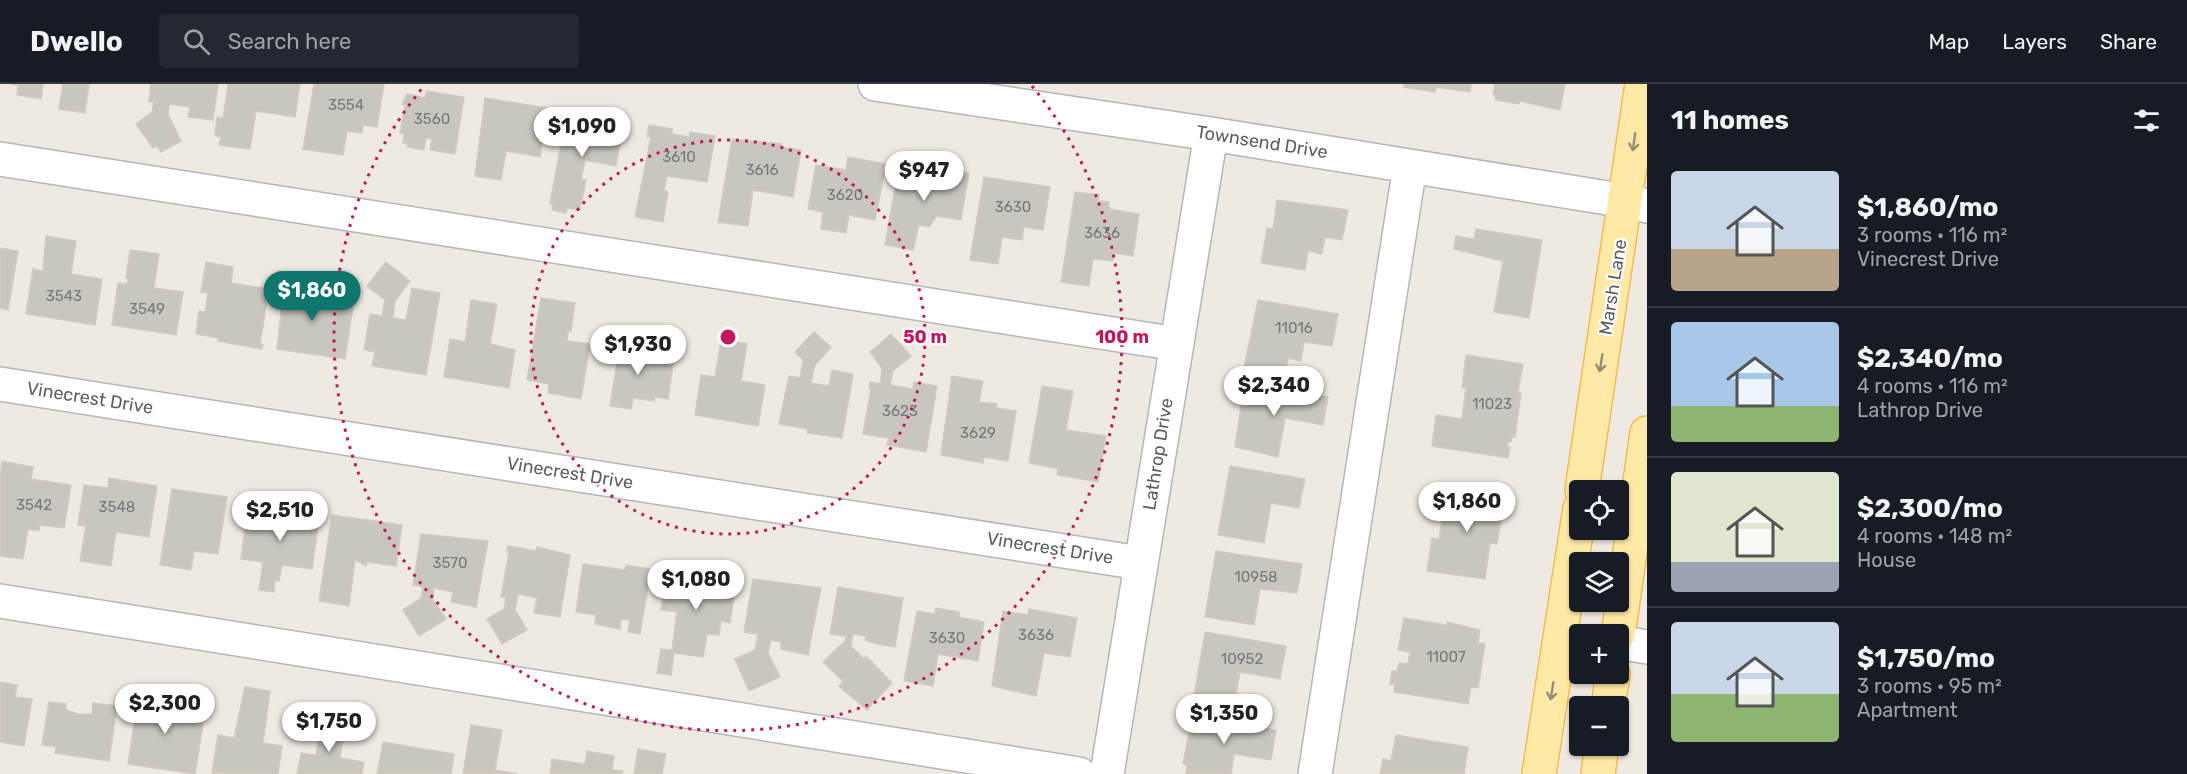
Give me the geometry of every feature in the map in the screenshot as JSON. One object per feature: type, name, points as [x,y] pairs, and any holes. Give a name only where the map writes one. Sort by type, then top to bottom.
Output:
[{"type":"main road","name":"Marsh Lane","points":[[1584,480],[1636,204],[1642,84]]},
{"type":"main road","points":[[1620,624],[1647,434]]},
{"type":"main road","points":[[1571,624],[1577,540]]},
{"type":"main road","points":[[1539,774],[1569,639]]},
{"type":"main road","points":[[1598,774],[1601,756]]},
{"type":"street","name":"Townsend Drive","points":[[875,84],[1211,134],[1636,204]]},
{"type":"street","name":"Lathrop Drive","points":[[1107,774],[1211,134]]},
{"type":"street","points":[[0,159],[1177,344]]},
{"type":"street","points":[[1315,774],[1410,166]]},
{"type":"street","name":"Vinecrest Drive","points":[[0,384],[1140,562]]},
{"type":"street","points":[[0,601],[1079,774]]},
{"type":"street","points":[[1629,644],[1647,647]]},
{"type":"building","points":[[10,84],[43,84],[41,99],[17,95],[18,85]]},
{"type":"building","points":[[63,84],[89,84],[85,113],[59,109]]},
{"type":"building","points":[[151,84],[218,84],[213,120],[188,117],[190,107],[169,104],[168,114],[181,141],[161,152],[157,146],[153,148],[136,124],[152,112],[154,102],[149,102]]},
{"type":"building","points":[[228,84],[300,84],[295,117],[256,111],[250,149],[219,145],[221,137],[215,136],[217,117],[223,118]]},
{"type":"building","points":[[314,84],[384,84],[377,127],[363,125],[362,133],[347,131],[343,155],[303,149]]},
{"type":"building","points":[[1404,84],[1471,84],[1470,92],[1436,87],[1435,92],[1404,87]]},
{"type":"building","points":[[1495,84],[1565,84],[1560,110],[1520,101],[1519,104],[1495,100],[1496,96],[1493,95]]},
{"type":"building","points":[[426,91],[464,97],[455,154],[430,150],[432,139],[426,138],[424,150],[407,147],[408,143],[403,143],[404,134],[400,133],[405,105],[402,104],[407,94],[425,98]]},
{"type":"building","points":[[485,98],[548,108],[540,157],[506,151],[501,180],[475,176]]},
{"type":"building","points":[[566,116],[623,127],[616,166],[585,160],[581,179],[586,180],[580,210],[567,208],[566,213],[552,210],[553,204],[550,204]]},
{"type":"building","points":[[649,125],[672,129],[672,134],[689,137],[690,132],[715,136],[707,182],[667,176],[664,191],[668,192],[663,222],[635,217],[651,137],[647,137]]},
{"type":"building","points":[[732,139],[782,144],[781,147],[801,150],[793,197],[753,190],[748,226],[718,222]]},
{"type":"building","points":[[848,157],[886,164],[875,220],[849,215],[846,233],[821,229],[823,212],[808,209],[816,165],[846,170]]},
{"type":"building","points":[[916,166],[969,173],[961,220],[937,216],[929,227],[919,225],[913,250],[885,245],[898,170],[915,173]]},
{"type":"building","points":[[984,177],[1050,187],[1043,230],[1024,227],[1022,240],[1002,237],[998,264],[970,260]]},
{"type":"building","points":[[1075,192],[1099,195],[1098,201],[1109,202],[1109,209],[1139,214],[1133,256],[1114,253],[1113,261],[1093,259],[1089,286],[1061,282]]},
{"type":"building","points":[[1277,200],[1348,210],[1342,240],[1325,237],[1322,254],[1308,251],[1305,270],[1261,263],[1267,228],[1273,229]]},
{"type":"building","points":[[1476,229],[1542,240],[1529,318],[1494,312],[1503,261],[1454,249],[1456,236],[1474,239]]},
{"type":"building","points":[[46,236],[76,241],[71,274],[102,279],[95,325],[26,314],[33,269],[43,271]]},
{"type":"building","points":[[0,248],[18,251],[8,310],[0,308]]},
{"type":"building","points":[[130,250],[159,254],[154,288],[183,292],[176,335],[112,325],[118,283],[127,284]]},
{"type":"building","points":[[206,262],[233,267],[231,283],[269,289],[260,344],[263,345],[262,349],[218,341],[218,338],[196,334],[199,311],[205,312],[208,293],[201,292]]},
{"type":"building","points":[[386,262],[410,281],[395,301],[393,318],[406,320],[412,288],[440,293],[426,375],[372,366],[375,352],[364,350],[370,314],[382,316],[385,300],[367,286]]},
{"type":"building","points":[[285,276],[315,281],[312,301],[353,307],[345,359],[277,349]]},
{"type":"building","points":[[541,298],[575,303],[571,331],[568,330],[567,341],[590,344],[581,399],[548,393],[549,384],[527,380]]},
{"type":"building","points":[[471,300],[497,304],[490,344],[515,350],[509,388],[444,377],[450,339],[465,342]]},
{"type":"building","points":[[1258,300],[1338,314],[1332,346],[1304,342],[1301,361],[1288,358],[1285,376],[1244,368]]},
{"type":"building","points":[[814,332],[831,347],[815,365],[811,383],[829,386],[832,370],[853,374],[842,438],[807,433],[808,429],[779,424],[789,376],[800,378],[803,360],[795,352]]},
{"type":"building","points":[[891,334],[911,356],[893,371],[890,385],[913,389],[914,382],[937,386],[926,452],[887,445],[889,438],[863,434],[870,382],[880,384],[882,368],[870,352]]},
{"type":"building","points":[[619,337],[642,341],[640,358],[673,364],[668,399],[655,397],[654,401],[633,398],[631,409],[610,406]]},
{"type":"building","points":[[721,340],[747,344],[741,381],[765,385],[758,426],[695,415],[701,375],[715,377]]},
{"type":"building","points":[[1466,355],[1523,364],[1518,392],[1521,393],[1515,437],[1512,436],[1511,442],[1508,442],[1507,446],[1510,447],[1508,458],[1432,446],[1436,415],[1462,419],[1466,388],[1462,388]]},
{"type":"building","points":[[952,376],[983,381],[979,402],[997,404],[996,408],[1016,411],[1008,461],[984,457],[983,463],[941,455]]},
{"type":"building","points":[[1042,386],[1073,391],[1066,430],[1106,436],[1098,482],[1057,475],[1058,469],[1029,463]]},
{"type":"building","points":[[1244,386],[1328,397],[1323,425],[1285,418],[1278,457],[1235,447]]},
{"type":"building","points":[[2,461],[33,467],[31,479],[71,485],[64,528],[40,525],[39,531],[28,529],[23,559],[0,556]]},
{"type":"building","points":[[1230,466],[1305,479],[1299,508],[1271,503],[1264,543],[1218,535]]},
{"type":"building","points":[[109,478],[157,486],[149,537],[116,532],[111,566],[80,561],[86,526],[78,525],[84,485],[108,488]]},
{"type":"building","points":[[1447,486],[1505,495],[1497,544],[1490,543],[1485,579],[1427,571],[1432,538],[1439,539]]},
{"type":"building","points":[[172,489],[227,497],[218,554],[194,551],[191,570],[160,565]]},
{"type":"building","points":[[299,507],[314,509],[314,512],[320,513],[312,569],[282,565],[279,581],[275,580],[274,592],[259,590],[263,562],[241,559],[247,512],[278,516],[278,511],[292,514],[293,509],[299,510]]},
{"type":"building","points":[[332,515],[402,525],[396,566],[367,562],[366,566],[355,560],[349,606],[319,601]]},
{"type":"building","points":[[421,534],[488,541],[476,607],[451,602],[453,592],[434,588],[433,600],[446,619],[419,636],[403,610],[421,598],[423,587],[413,585]]},
{"type":"building","points":[[508,546],[536,551],[537,547],[570,555],[560,617],[534,613],[537,598],[518,594],[515,610],[527,630],[502,644],[487,619],[504,609],[506,598],[501,597],[509,552],[507,552]]},
{"type":"building","points":[[1216,551],[1302,564],[1297,593],[1260,589],[1254,625],[1205,617]]},
{"type":"building","points":[[583,564],[625,570],[626,565],[651,569],[640,634],[628,632],[630,620],[621,619],[620,629],[595,624],[596,615],[576,612]]},
{"type":"building","points":[[694,569],[737,575],[730,623],[721,621],[719,635],[707,634],[703,657],[674,653],[671,675],[657,673],[661,649],[672,650],[677,612],[661,610],[667,571],[693,575]]},
{"type":"building","points":[[753,579],[821,588],[808,655],[781,649],[781,642],[771,640],[768,653],[780,677],[749,691],[735,659],[755,650],[758,634],[744,632]]},
{"type":"building","points":[[838,587],[903,598],[895,647],[877,644],[865,640],[866,636],[853,634],[851,646],[864,659],[866,656],[892,683],[867,710],[839,686],[843,681],[823,662],[845,641],[847,633],[845,636],[830,634]]},
{"type":"building","points":[[936,608],[959,612],[959,617],[984,622],[978,661],[938,654],[933,686],[904,681],[917,611],[935,614]]},
{"type":"building","points":[[1029,609],[1077,618],[1070,657],[1044,653],[1036,696],[992,686],[1003,611],[1028,615]]},
{"type":"building","points":[[1404,618],[1447,625],[1447,622],[1480,630],[1478,643],[1485,644],[1478,688],[1471,687],[1468,704],[1394,692],[1395,685],[1390,684],[1392,671],[1397,671],[1399,663],[1408,664],[1410,652],[1398,650]]},
{"type":"building","points":[[1205,632],[1286,646],[1280,679],[1240,672],[1233,709],[1193,702]]},
{"type":"building","points":[[0,682],[17,685],[15,697],[32,699],[24,746],[0,742]]},
{"type":"building","points":[[245,687],[270,691],[263,743],[282,746],[278,774],[212,773],[218,735],[234,738]]},
{"type":"building","points":[[139,693],[187,700],[184,721],[203,724],[195,774],[128,764]]},
{"type":"building","points":[[49,702],[66,704],[66,710],[78,714],[92,714],[93,703],[117,706],[109,761],[55,753],[56,747],[42,745]]},
{"type":"building","points":[[1194,716],[1276,730],[1271,760],[1234,754],[1231,774],[1186,774],[1187,765],[1183,764],[1189,733],[1192,733]]},
{"type":"building","points":[[322,717],[346,721],[340,758],[364,762],[362,774],[297,774],[301,753],[316,755]]},
{"type":"building","points":[[471,725],[502,730],[495,770],[518,774],[463,774]]},
{"type":"building","points":[[1396,735],[1468,747],[1464,774],[1380,774],[1383,759],[1391,761]]},
{"type":"building","points":[[383,742],[454,754],[451,774],[377,774]]},
{"type":"building","points":[[638,749],[666,754],[662,774],[634,774]]},
{"type":"building","points":[[587,751],[614,756],[612,770],[623,771],[622,774],[550,774],[552,759],[585,764]]}]
